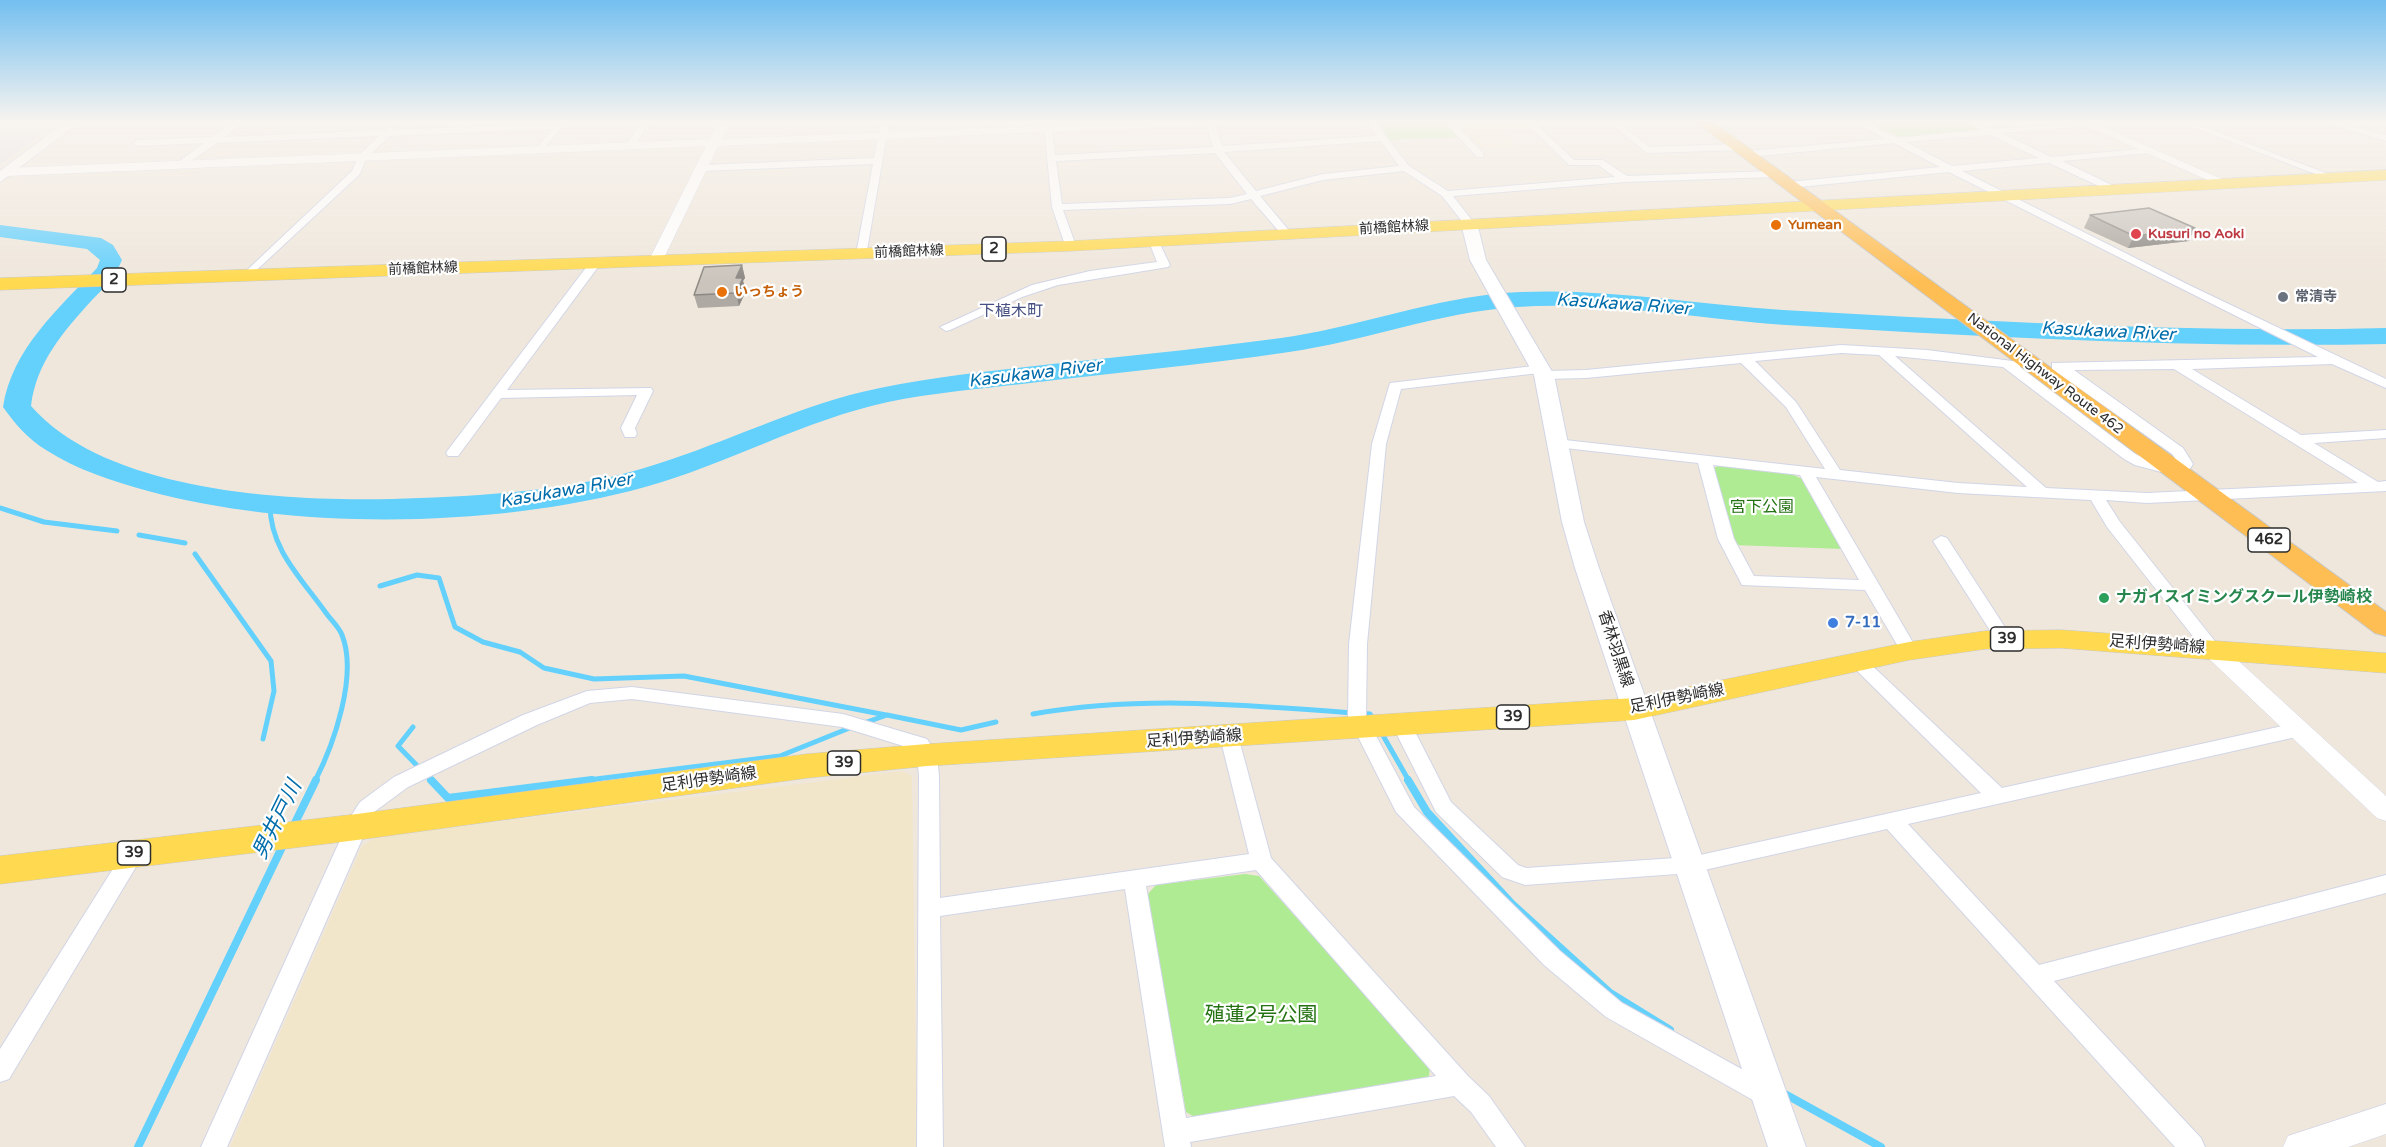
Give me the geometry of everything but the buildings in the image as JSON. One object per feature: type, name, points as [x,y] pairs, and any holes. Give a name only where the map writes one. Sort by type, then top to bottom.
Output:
[{"type":"highway","name":"National Highway Route 462","points":[[1775,176],[1952,305],[2013,360],[2180,474],[2386,626]]},
{"type":"main road","name":"2","points":[[1817,205],[2377,176]]},
{"type":"main road","name":"前橋館林線","points":[[0,284],[1070,246],[1817,205]]},
{"type":"main road","name":"香林羽黒線","points":[[1469,223],[1478,259],[1543,372],[1574,522],[1634,709],[1691,865],[1787,1147]]},
{"type":"main road","name":"足利伊勢崎線","points":[[0,870],[357,827],[807,766],[927,755],[1230,737],[1373,722],[1634,709],[1956,643],[2004,639],[2061,639],[2386,663]]},
{"type":"street","points":[[248,275],[353,176]]},
{"type":"street","points":[[656,260],[698,176]]},
{"type":"street","points":[[862,254],[875,176]]},
{"type":"street","points":[[1053,176],[1057,207],[1070,246]]},
{"type":"street","points":[[1236,176],[1287,234]]},
{"type":"street","points":[[1057,207],[1220,202],[1337,176]]},
{"type":"street","points":[[1418,176],[1446,194],[1469,223]]},
{"type":"street","points":[[1620,176],[1625,179]]},
{"type":"street","points":[[1446,194],[1625,179],[1728,176]]},
{"type":"street","points":[[1789,185],[1884,176]]},
{"type":"street","points":[[1962,176],[2231,312],[2386,384]]},
{"type":"street","points":[[2085,176],[2114,190]]},
{"type":"street","points":[[2208,176],[2227,184]]},
{"type":"street","points":[[2327,176],[2334,178]]},
{"type":"street","points":[[946,327],[966,320],[1015,296],[1068,278],[1164,265],[1154,242]]},
{"type":"street","points":[[453,453],[595,263]]},
{"type":"street","points":[[1767,1087],[1614,1010],[1552,958],[1407,812],[1373,722],[1358,644],[1379,444],[1395,386],[1543,372],[1586,374],[1843,349],[2013,360],[2063,406],[2129,456],[2140,462],[2180,474],[2186,464],[2184,458],[2160,438],[2056,366],[2176,365],[2331,358]]},
{"type":"street","points":[[1883,352],[2042,492]]},
{"type":"street","points":[[1745,358],[1791,405],[1836,475]]},
{"type":"street","points":[[2176,365],[2297,440],[2383,489]]},
{"type":"street","points":[[498,394],[646,391],[628,428],[630,434]]},
{"type":"street","points":[[2297,440],[2386,434]]},
{"type":"street","points":[[1556,443],[1958,488],[2147,498],[2383,489]]},
{"type":"street","points":[[1704,460],[1726,539],[1748,581],[1870,585]]},
{"type":"street","points":[[1805,471],[1909,651]]},
{"type":"street","points":[[2095,494],[2120,533],[2211,649],[2386,811]]},
{"type":"street","points":[[1941,541],[2004,639]]},
{"type":"street","points":[[1858,663],[1997,796]]},
{"type":"street","points":[[214,1147],[367,807],[401,782],[530,720],[587,698],[632,693],[843,721],[920,744],[927,755],[930,1147]]},
{"type":"street","points":[[1373,722],[1443,807],[1510,871],[1525,877],[1691,865],[2296,730]]},
{"type":"street","points":[[1230,737],[1261,861],[1480,1104],[1512,1147]]},
{"type":"street","points":[[1891,820],[2192,1147]]},
{"type":"street","points":[[0,1071],[133,854]]},
{"type":"street","points":[[929,909],[1261,861]]},
{"type":"street","points":[[1134,879],[1177,1140],[1460,1084]]},
{"type":"street","points":[[2034,976],[2386,884]]},
{"type":"street","points":[[2300,1147],[2386,1119]]},
{"type":"shaded area","points":[[902,771],[912,776],[917,1147],[230,1147],[362,846],[376,837]]},
{"type":"green space","name":"宮下公園","points":[[1719,466],[1792,474],[1802,479],[1843,549],[1733,545],[1713,468]]},
{"type":"green space","name":"殖蓮2号公園","points":[[1245,874],[1259,876],[1430,1067],[1428,1083],[1200,1120],[1186,1112],[1147,895],[1156,885]]},
{"type":"waterway","name":"Kasukawa River","points":[[0,231],[93,243],[105,250],[111,260],[107,270],[50,333],[37,351],[20,388],[17,407],[43,435],[62,448],[95,464],[133,478],[217,497],[304,508],[417,508],[490,504],[599,489],[669,470],[814,415],[882,395],[961,383],[1285,345],[1336,336],[1462,306],[1523,299],[1592,300],[1766,316],[2076,333],[2231,338],[2386,336]]},
{"type":"waterway","name":"男井戸川","points":[[270,505],[271,521],[281,549],[297,575],[339,629],[346,651],[347,669],[342,709],[315,781]]},
{"type":"waterway","points":[[0,508],[44,522],[117,531]]},
{"type":"waterway","points":[[139,535],[185,543]]},
{"type":"waterway","points":[[195,554],[271,661],[274,691],[263,739]]},
{"type":"waterway","points":[[380,586],[417,575],[439,578],[455,627],[483,642],[520,652],[544,668],[594,679],[684,676],[886,715]]},
{"type":"waterway","points":[[1033,714],[1117,704],[1159,703],[1370,714],[1373,719]]},
{"type":"waterway","points":[[864,723],[887,715],[961,730],[996,722]]},
{"type":"waterway","points":[[413,727],[398,746],[432,781]]},
{"type":"waterway","points":[[580,781],[780,756],[852,727]]},
{"type":"waterway","points":[[1381,732],[1409,781]]},
{"type":"waterway","name":"男井戸川","points":[[293,827],[316,780]]},
{"type":"waterway","points":[[431,780],[448,798],[592,780]]},
{"type":"waterway","points":[[1408,780],[1427,812],[1512,904],[1610,993],[1670,1030]]},
{"type":"waterway","name":"男井戸川","points":[[138,1147],[284,843]]},
{"type":"waterway","points":[[1783,1093],[1881,1147]]},
{"type":"place","name":"Yumean","points":[[1776,225]]},
{"type":"place","name":"Kusuri no Aoki","points":[[2136,234]]},
{"type":"place","name":"いっちょう","points":[[722,292]]},
{"type":"place","name":"常清寺","points":[[2283,297]]},
{"type":"place","name":"ナガイスイミングスクール伊勢崎校","points":[[2104,598]]},
{"type":"place","name":"7-11","points":[[1833,623]]},
{"type":"district","name":"下植木町","points":[[1011,312]]}]
